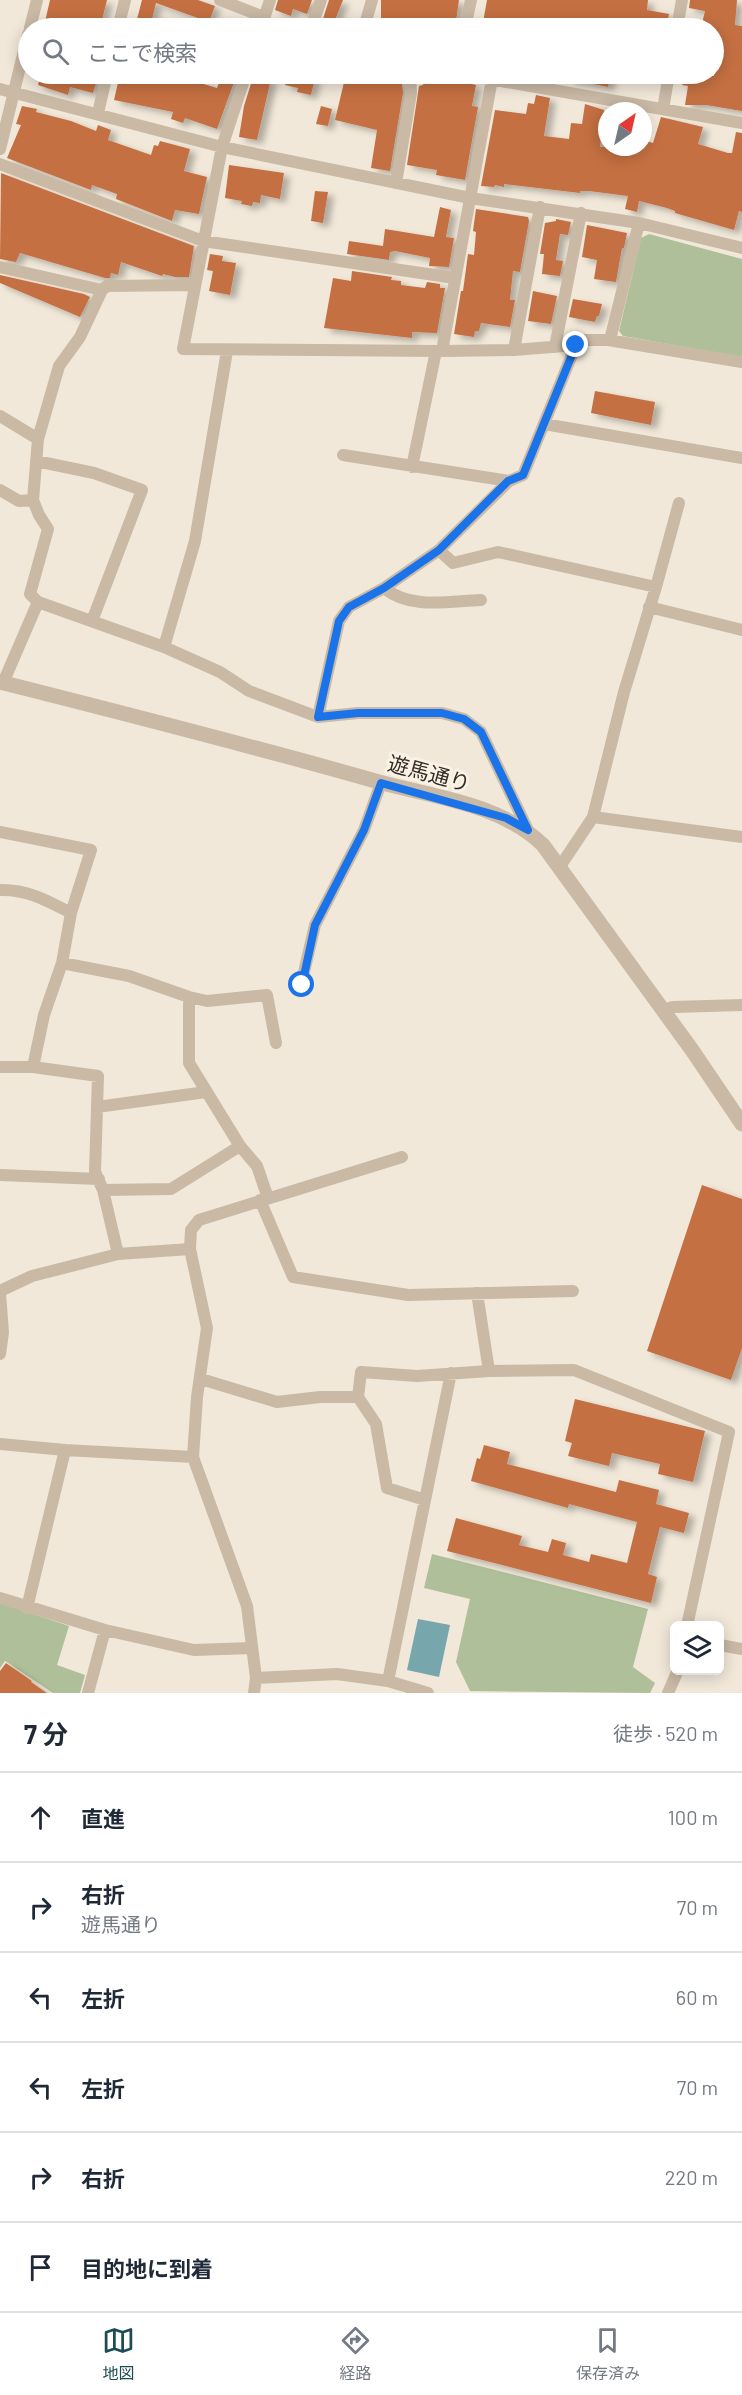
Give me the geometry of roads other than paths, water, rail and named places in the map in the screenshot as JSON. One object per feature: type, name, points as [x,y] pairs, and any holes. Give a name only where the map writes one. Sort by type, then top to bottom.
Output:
[{"type":"street","points":[[32,18],[37,0]]},
{"type":"street","points":[[120,18],[125,0]]},
{"type":"street","points":[[220,0],[254,18]]},
{"type":"street","points":[[265,18],[270,0]]},
{"type":"street","points":[[315,18],[321,0]]},
{"type":"street","points":[[367,18],[372,0]]},
{"type":"street","points":[[467,18],[471,0]]},
{"type":"street","points":[[679,18],[682,0]]},
{"type":"street","points":[[0,149],[18,79]]},
{"type":"street","points":[[98,113],[105,84]]},
{"type":"street","points":[[243,84],[222,147],[183,350],[514,350],[576,345],[583,340],[610,340],[742,362]]},
{"type":"street","points":[[396,183],[411,84]]},
{"type":"street","points":[[412,467],[439,351],[491,84]]},
{"type":"street","points":[[520,84],[742,123]]},
{"type":"street","points":[[663,109],[667,84]]},
{"type":"street","points":[[0,89],[222,147],[470,198],[639,223],[742,248]]},
{"type":"street","points":[[0,164],[203,241],[454,278]]},
{"type":"street","points":[[514,350],[540,207]]},
{"type":"street","points":[[555,347],[581,213]]},
{"type":"street","points":[[610,340],[639,223]]},
{"type":"street","points":[[0,267],[102,290]]},
{"type":"street","points":[[194,285],[106,286],[80,337],[59,366],[38,439],[33,500],[48,529],[30,594],[38,602],[164,647],[220,672],[249,691],[318,717],[358,713],[442,713],[464,719],[481,732],[528,830]]},
{"type":"street","points":[[318,717],[339,621],[349,607],[384,588],[439,550],[508,481],[523,475],[576,345]]},
{"type":"street","points":[[164,647],[195,542],[226,351]]},
{"type":"street","points":[[0,416],[38,439]]},
{"type":"street","points":[[544,424],[742,458]]},
{"type":"street","points":[[343,455],[508,481]]},
{"type":"street","points":[[36,461],[94,472],[142,490],[92,621]]},
{"type":"street","points":[[0,490],[19,501],[33,500]]},
{"type":"street","points":[[560,868],[593,817],[624,692],[657,587],[679,503]]},
{"type":"street","points":[[439,550],[453,563],[498,552],[657,587]]},
{"type":"street","points":[[384,588],[393,596],[418,603],[481,600]]},
{"type":"street","points":[[1,682],[38,602]]},
{"type":"street","points":[[649,607],[742,630]]},
{"type":"street","name":"遊馬通り","points":[[1,682],[298,759],[495,814],[528,830],[543,845],[560,868],[692,1050],[742,1124]]},
{"type":"street","points":[[302,985],[315,925],[364,830],[381,783]]},
{"type":"street","points":[[593,817],[742,837]]},
{"type":"street","points":[[0,832],[91,850],[71,913],[62,963],[44,1015],[33,1067]]},
{"type":"street","points":[[0,890],[36,895],[71,913]]},
{"type":"street","points":[[62,963],[129,976],[207,1001],[267,995],[276,1043]]},
{"type":"street","points":[[189,997],[189,1063],[240,1146],[257,1166],[264,1199],[293,1277],[408,1295],[573,1292]]},
{"type":"street","points":[[662,1010],[673,1007],[742,1005]]},
{"type":"street","points":[[0,1067],[33,1067],[98,1076],[95,1172],[101,1184],[118,1254]]},
{"type":"street","points":[[97,1107],[206,1092]]},
{"type":"street","points":[[0,1175],[171,1189],[240,1146]]},
{"type":"street","points":[[254,1693],[256,1678],[247,1606],[193,1457],[207,1328],[190,1249],[191,1230],[199,1220],[402,1157]]},
{"type":"street","points":[[0,1354],[3,1333],[0,1292],[32,1276],[118,1254],[190,1249]]},
{"type":"street","points":[[477,1293],[489,1371]]},
{"type":"street","points":[[426,1500],[387,1488],[376,1424],[358,1397],[361,1372],[417,1376],[489,1371],[574,1370],[729,1432],[688,1621]]},
{"type":"street","points":[[388,1681],[451,1373]]},
{"type":"street","points":[[201,1379],[277,1402],[320,1397],[358,1397]]},
{"type":"street","points":[[0,1444],[193,1457]]},
{"type":"street","points":[[27,1608],[65,1450]]},
{"type":"street","points":[[0,1598],[105,1630],[194,1650],[252,1648]]},
{"type":"street","points":[[88,1693],[105,1630]]},
{"type":"street","points":[[724,1646],[742,1649]]},
{"type":"street","points":[[256,1678],[337,1674],[388,1681],[428,1693]]},
{"type":"street","points":[[668,1693],[676,1675]]},
{"type":"water","points":[[418,1619],[450,1625],[439,1677],[407,1670]]}]
